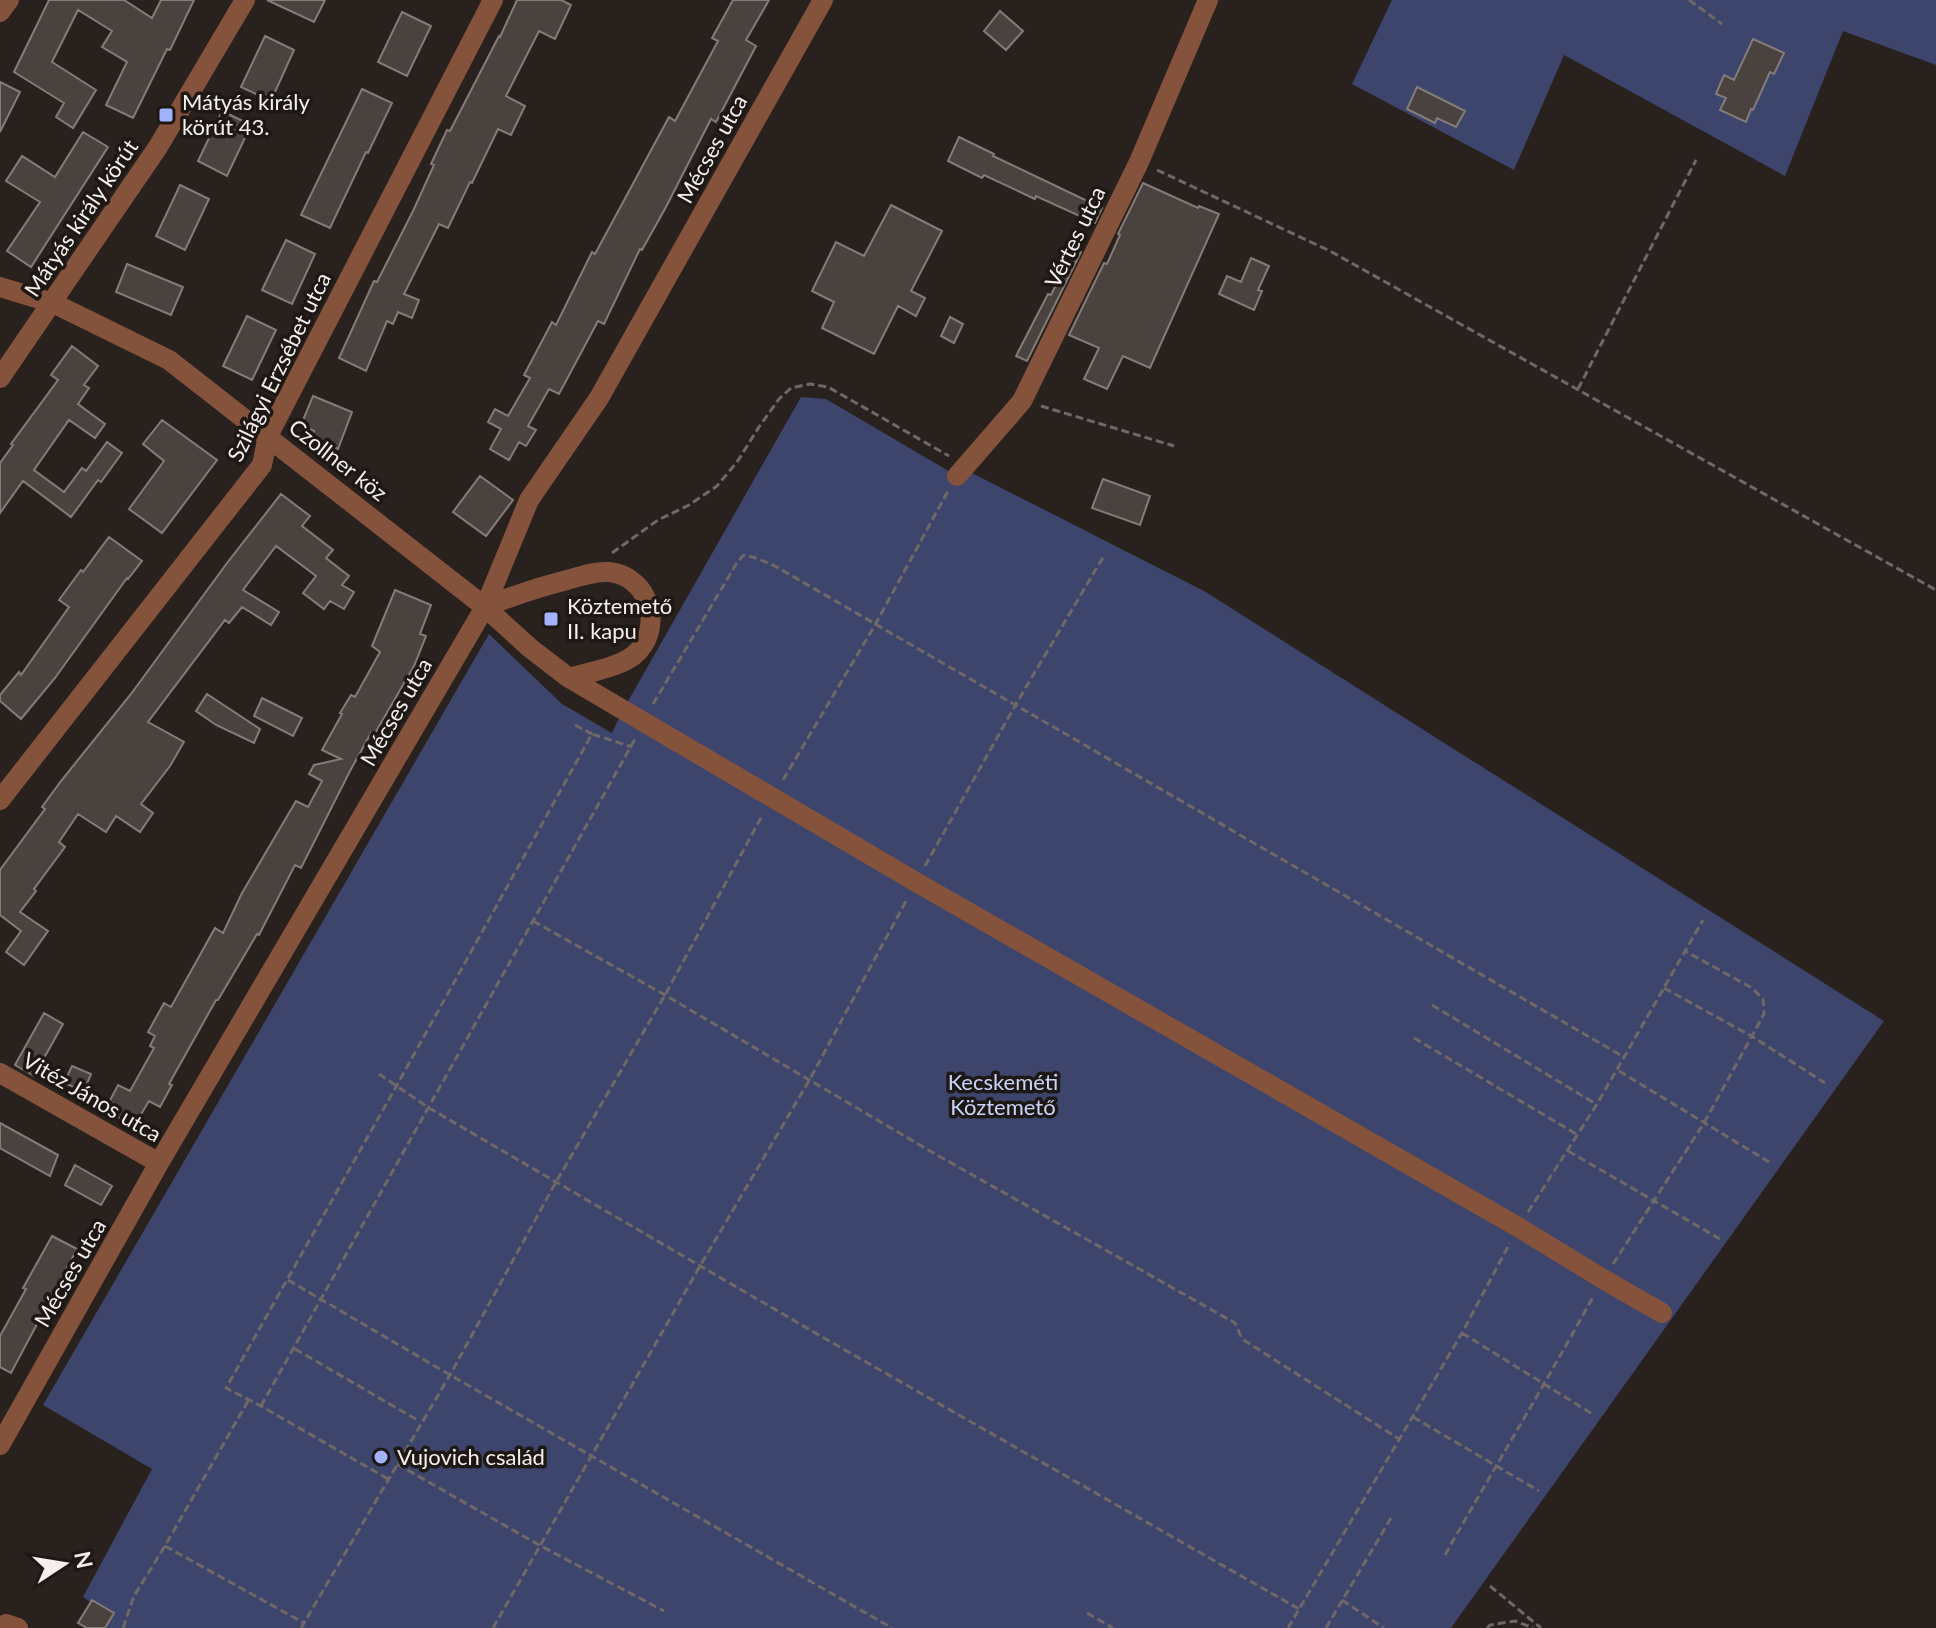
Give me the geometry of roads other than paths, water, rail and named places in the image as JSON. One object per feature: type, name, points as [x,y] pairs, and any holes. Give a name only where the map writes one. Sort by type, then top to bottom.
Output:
[{"type":"street","points":[[0,12],[9,0]]},
{"type":"street","name":"Mátyás király körút","points":[[0,378],[158,147],[245,0]]},
{"type":"street","name":"Szilágyi Erzsébet utca","points":[[0,800],[262,465],[268,436],[493,0]]},
{"type":"street","name":"Mécses utca","points":[[0,1445],[159,1163],[485,607],[529,500],[599,398],[823,0]]},
{"type":"street","name":"Vértes utca","points":[[957,476],[1022,401],[1139,162],[1208,0]]},
{"type":"street","name":"Czollner köz","points":[[0,287],[53,303],[169,360],[485,607],[569,678],[1662,1313]]},
{"type":"street","points":[[485,607],[522,592],[595,573],[617,574],[637,585],[649,604],[651,615],[651,626],[642,646],[625,661],[569,678]]},
{"type":"street","name":"Vitéz János utca","points":[[0,1073],[159,1163]]},
{"type":"place","name":"Mátyás király körút 43.","points":[[166,115]]},
{"type":"place","name":"Köztemető II. kapu","points":[[551,619]]},
{"type":"place","name":"Vujovich család","points":[[381,1457]]},
{"type":"park label","name":"Kecskeméti Köztemető","points":[[1003,1094]]}]
